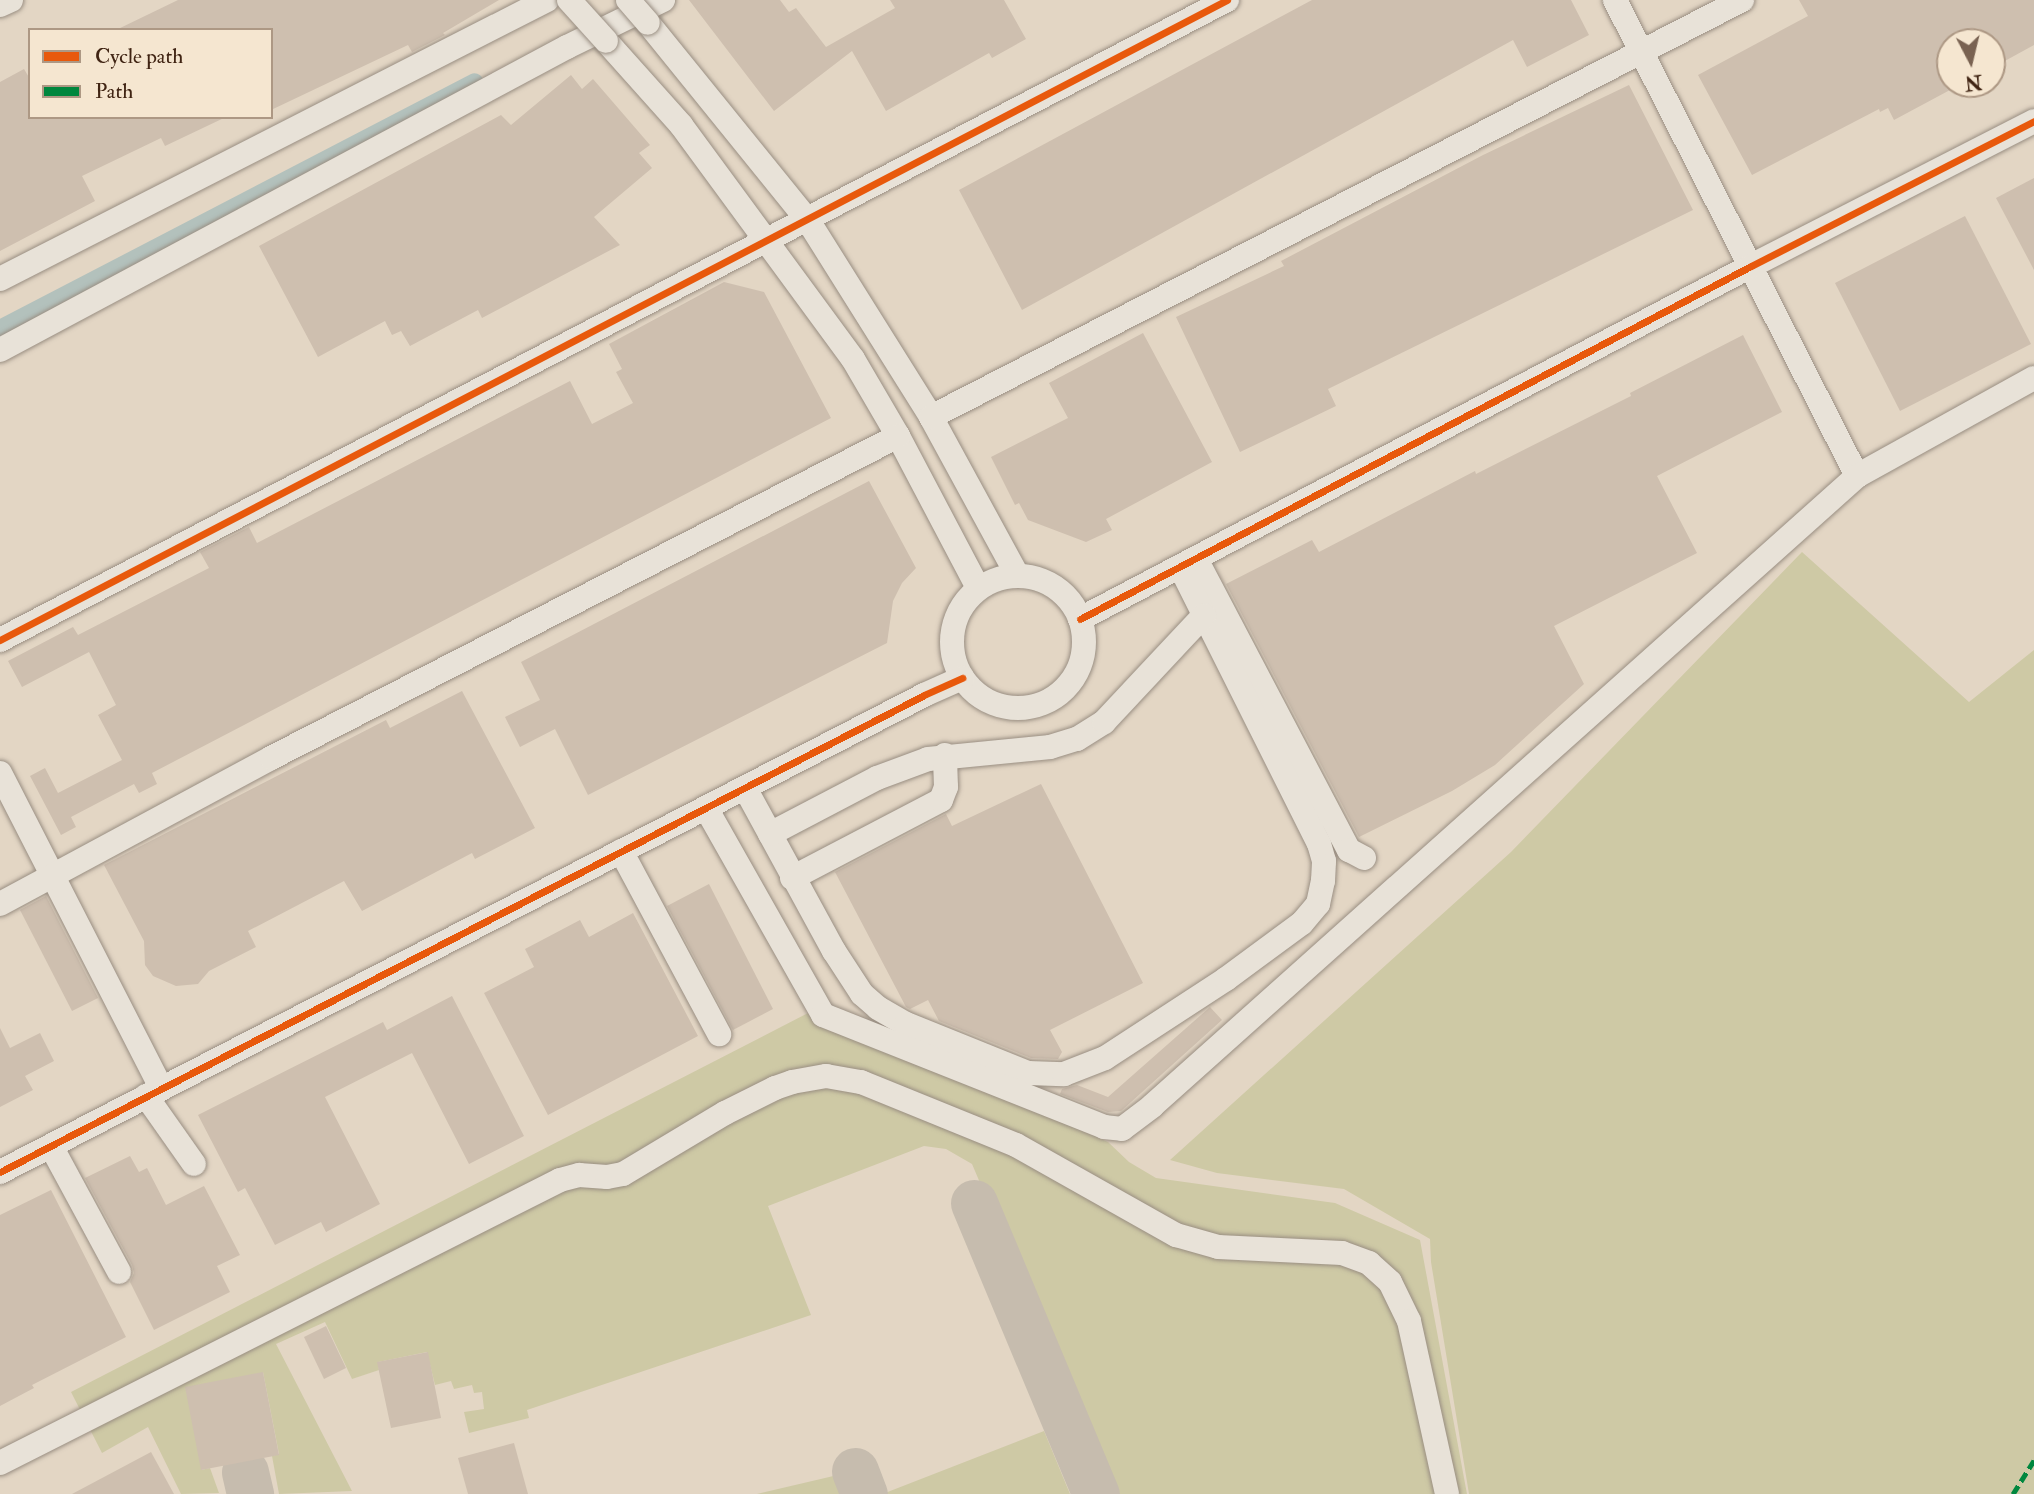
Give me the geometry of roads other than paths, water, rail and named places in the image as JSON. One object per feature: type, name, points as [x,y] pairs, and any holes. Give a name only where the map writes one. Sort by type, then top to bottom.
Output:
[{"type":"street","points":[[0,5],[10,0]]},
{"type":"street","points":[[0,279],[547,0]]},
{"type":"street","points":[[569,0],[681,125],[852,359],[898,436],[978,588]]},
{"type":"street","points":[[628,0],[807,219],[930,417],[1017,575]]},
{"type":"street","points":[[0,350],[496,85],[663,0]]},
{"type":"street","points":[[0,640],[1227,0]]},
{"type":"street","points":[[1615,0],[1857,476]]},
{"type":"street","points":[[930,417],[1742,0]]},
{"type":"street","points":[[1080,619],[1751,266],[2034,121]]},
{"type":"street","points":[[706,808],[823,1015],[1104,1127],[1122,1129],[1152,1106],[1857,476],[2034,378]]},
{"type":"street","points":[[0,904],[271,758],[898,436]]},
{"type":"street","points":[[745,788],[792,878],[862,994],[906,1024],[1028,1073],[1063,1074],[1105,1058],[1226,979],[1302,923],[1318,904],[1323,881],[1324,861],[1319,844],[1204,615],[1188,563]]},
{"type":"street","points":[[1188,563],[1349,850],[1364,858]]},
{"type":"street","points":[[1017,575],[1036,578],[1055,587],[1070,601],[1080,619],[1084,638],[1083,657],[1076,675],[1064,690],[1049,701],[1021,708],[993,704],[976,695],[962,678],[953,657],[952,632],[961,607],[978,588],[996,579],[1017,575]]},
{"type":"street","points":[[769,834],[877,778],[946,755],[1039,748],[1077,739],[1104,722],[1204,615]]},
{"type":"street","points":[[0,1172],[962,678]]},
{"type":"street","points":[[792,878],[941,800],[946,787],[946,755]]},
{"type":"street","points":[[0,773],[153,1092],[194,1164]]},
{"type":"street","points":[[621,851],[719,1034]]},
{"type":"street","points":[[0,1463],[560,1180],[579,1175],[607,1177],[623,1174],[725,1113],[775,1088],[826,1076],[861,1082],[1016,1145],[1176,1235],[1218,1247],[1342,1253],[1369,1263],[1390,1282],[1409,1321],[1447,1494]]},
{"type":"street","points":[[51,1146],[119,1272]]},
{"type":"waterway","points":[[0,329],[475,82]]}]
